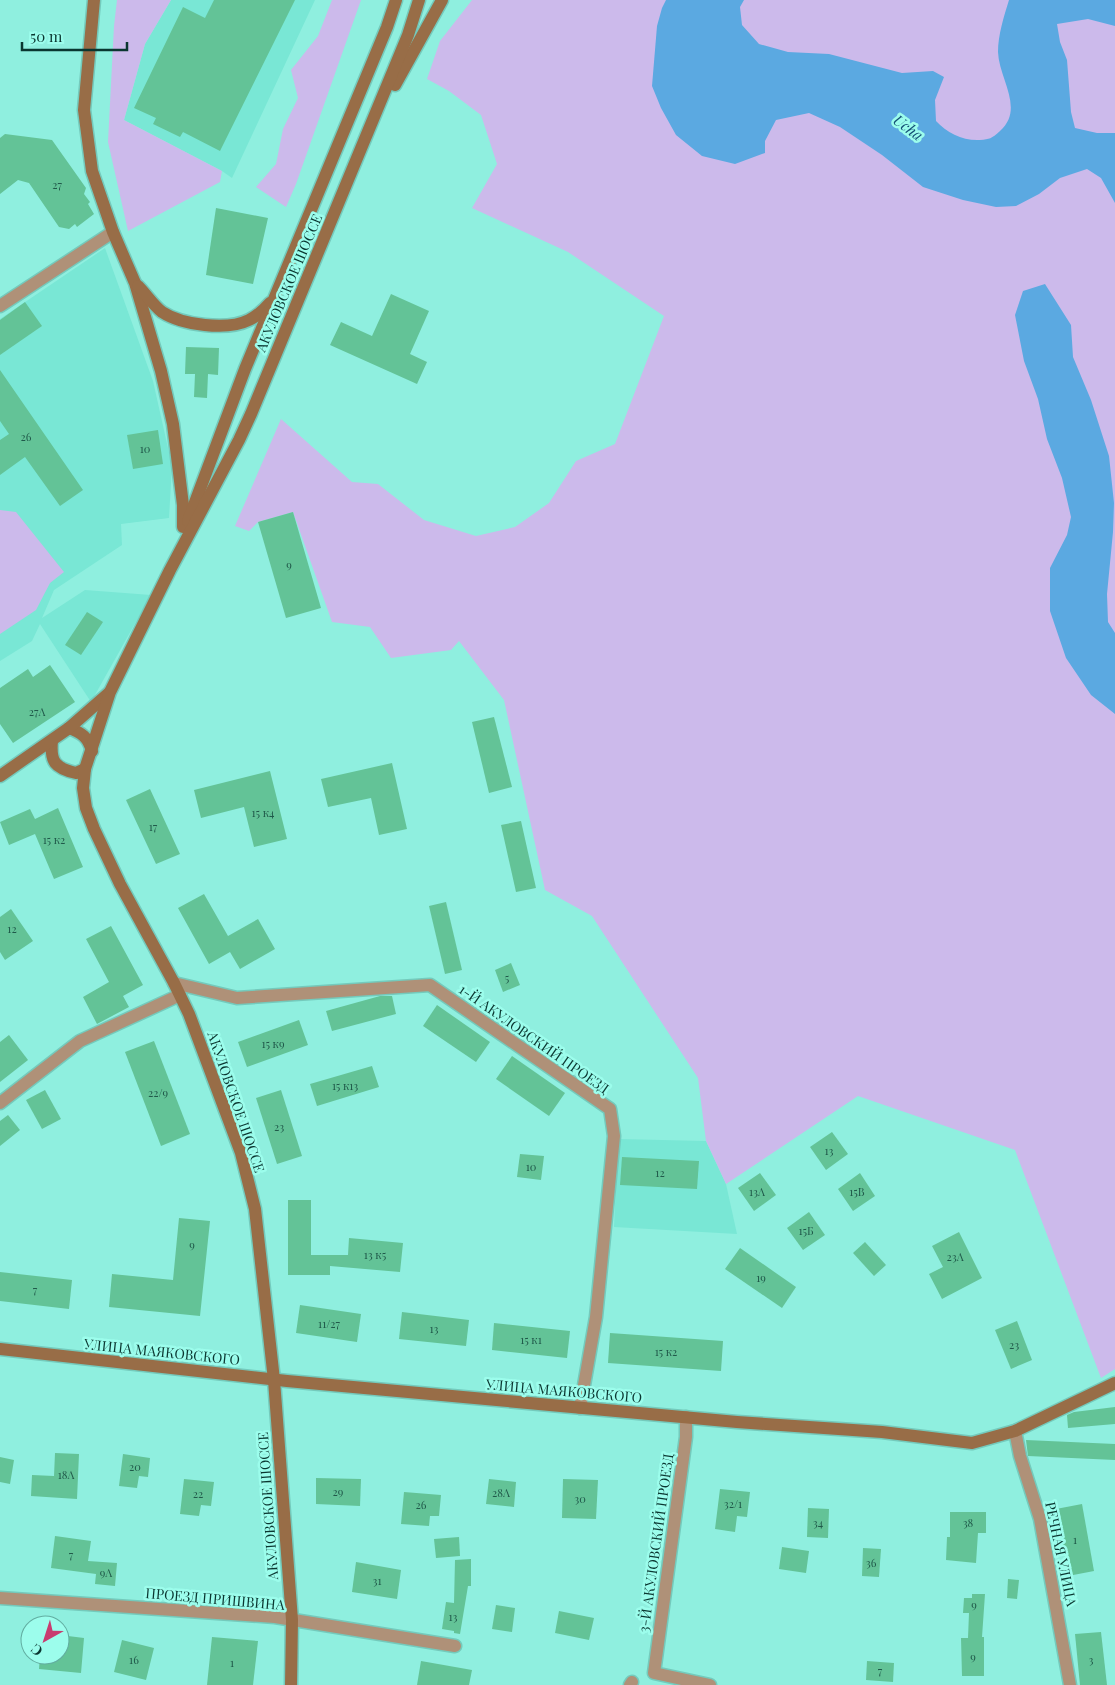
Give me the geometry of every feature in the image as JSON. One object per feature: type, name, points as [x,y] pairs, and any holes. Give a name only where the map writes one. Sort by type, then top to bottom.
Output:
[{"type":"street","points":[[94,0],[84,110],[92,170],[112,232],[135,282],[161,370],[173,424],[183,505],[183,526],[178,549]]},
{"type":"street","name":"АКУЛОВСКОЕ ШОССЕ","points":[[170,570],[245,370],[384,36],[396,0]]},
{"type":"street","name":"АКУЛОВСКОЕ ШОССЕ","points":[[291,1685],[292,1620],[274,1380],[255,1209],[241,1153],[189,1014],[120,884],[94,829],[86,808],[83,788],[84,769],[92,751],[110,692],[170,570],[243,431],[366,138],[408,35],[419,0]]},
{"type":"street","points":[[366,138],[442,0]]},
{"type":"street","points":[[0,306],[112,232]]},
{"type":"street","points":[[135,282],[161,311],[177,319],[202,325],[232,325],[247,321],[262,312],[276,296]]},
{"type":"street","points":[[0,776],[52,741],[110,692]]},
{"type":"street","points":[[69,728],[84,735],[89,741],[92,751]]},
{"type":"street","points":[[52,741],[51,756],[54,763],[61,769],[76,773],[84,769]]},
{"type":"street","name":"1-Й АКУЛОВСКИЙ ПРОЕЗД","points":[[174,983],[238,998],[430,985],[610,1109],[614,1136],[598,1298],[580,1408]]},
{"type":"street","points":[[0,1103],[80,1041],[180,995]]},
{"type":"street","name":"УЛИЦА МАЯКОВСКОГО","points":[[0,1348],[274,1380],[580,1408],[882,1432],[972,1443],[1015,1431],[1115,1383]]},
{"type":"street","name":"3-Й АКУЛОВСКИЙ ПРОЕЗД","points":[[686,1417],[684,1446],[654,1673],[710,1685]]},
{"type":"street","name":"РЕЧНАЯ УЛИЦА","points":[[1015,1431],[1020,1456],[1040,1519],[1070,1685]]},
{"type":"street","name":"ПРОЕЗД ПРИШВИНА","points":[[0,1598],[274,1617],[455,1646]]},
{"type":"shaded area","points":[[117,0],[171,0],[145,44],[124,120],[222,171],[220,182],[128,231],[108,142]]},
{"type":"shaded area","points":[[171,0],[315,0],[232,178],[124,120],[145,44]]},
{"type":"shaded area","points":[[332,0],[361,0],[296,184],[286,207],[256,187],[276,164],[283,129],[298,98],[291,70],[318,36]]},
{"type":"shaded area","points":[[472,0],[1115,0],[1115,1369],[1101,1378],[1015,1150],[858,1096],[726,1184],[706,1141],[698,1078],[592,916],[545,890],[504,700],[459,641],[451,650],[391,658],[370,627],[332,622],[293,512],[258,522],[249,531],[235,526],[281,419],[352,482],[378,484],[424,520],[476,536],[515,527],[549,503],[576,461],[615,444],[664,316],[568,252],[472,208],[497,164],[481,115],[449,91],[427,79],[440,41]]},
{"type":"shaded area","points":[[105,248],[153,381],[172,466],[169,518],[121,524],[122,545],[54,590],[42,618],[85,590],[151,595],[91,702],[40,624],[32,641],[0,661],[0,319]]},
{"type":"shaded area","points":[[0,510],[16,512],[64,572],[50,583],[36,610],[0,634]]},
{"type":"shaded area","points":[[618,1139],[706,1141],[726,1184],[737,1234],[614,1227]]},
{"type":"water","name":"Ucha","points":[[666,0],[744,0],[740,7],[742,25],[759,44],[788,52],[829,54],[902,73],[933,71],[944,77],[935,100],[936,121],[956,135],[980,140],[990,138],[1000,131],[1007,122],[1010,113],[1011,103],[999,62],[998,52],[1000,32],[1009,0],[1115,0],[1115,26],[1088,19],[1057,24],[1060,42],[1067,60],[1071,112],[1075,128],[1097,133],[1115,133],[1115,203],[1101,178],[1087,169],[1060,178],[1039,194],[1016,206],[996,207],[963,200],[923,187],[882,155],[840,127],[809,113],[776,120],[765,141],[765,153],[735,164],[702,156],[676,135],[661,108],[652,86],[657,26]]},
{"type":"water","points":[[1045,284],[1071,325],[1073,357],[1091,400],[1109,456],[1114,503],[1107,594],[1108,622],[1115,633],[1115,714],[1091,695],[1066,658],[1050,611],[1050,568],[1067,535],[1071,517],[1062,478],[1047,439],[1038,399],[1024,361],[1015,315],[1023,291]]},
{"type":"building","points":[[214,0],[295,0],[220,151],[183,132],[180,137],[153,124],[156,118],[134,108],[183,7],[205,18]]},
{"type":"building","points":[[5,134],[52,140],[86,188],[84,194],[90,202],[88,204],[94,214],[77,227],[75,224],[69,229],[59,227],[29,183],[18,180],[0,194],[0,138]]},
{"type":"building","points":[[216,208],[268,218],[253,284],[206,275]]},
{"type":"building","points":[[391,294],[429,311],[410,354],[427,362],[417,384],[330,345],[341,322],[372,336]]},
{"type":"building","points":[[25,302],[42,326],[0,355],[0,320]]},
{"type":"building","points":[[186,347],[219,348],[218,375],[208,374],[207,398],[194,397],[195,374],[185,374]]},
{"type":"building","points":[[0,370],[83,490],[60,506],[25,457],[0,475],[0,440],[9,434],[0,421]]},
{"type":"building","points":[[158,430],[163,464],[133,469],[127,435]]},
{"type":"building","points":[[293,512],[321,608],[286,618],[258,522]]},
{"type":"building","points":[[87,612],[103,622],[81,655],[65,645]]},
{"type":"building","points":[[50,665],[75,702],[13,743],[0,724],[0,688],[28,669],[33,677]]},
{"type":"building","points":[[494,717],[512,787],[489,793],[472,722]]},
{"type":"building","points":[[392,763],[407,829],[379,835],[371,798],[328,807],[321,779]]},
{"type":"building","points":[[270,771],[287,839],[254,847],[244,807],[201,818],[194,790]]},
{"type":"building","points":[[150,789],[180,854],[156,864],[126,800]]},
{"type":"building","points":[[58,808],[83,867],[54,879],[35,834],[9,845],[0,822],[30,809],[35,819]]},
{"type":"building","points":[[521,821],[536,888],[516,892],[501,825]]},
{"type":"building","points":[[204,894],[228,936],[258,919],[275,949],[240,969],[230,952],[209,964],[178,908]]},
{"type":"building","points":[[446,902],[462,970],[445,974],[429,906]]},
{"type":"building","points":[[11,909],[33,941],[5,960],[0,952],[0,917]]},
{"type":"building","points":[[111,926],[143,985],[123,996],[129,1007],[97,1024],[83,997],[109,982],[86,939]]},
{"type":"building","points":[[511,963],[520,985],[503,992],[495,970]]},
{"type":"building","points":[[380,996],[392,996],[396,1014],[332,1031],[326,1011]]},
{"type":"building","points":[[437,1005],[490,1042],[476,1062],[423,1026]]},
{"type":"building","points":[[299,1020],[308,1045],[247,1067],[238,1042]]},
{"type":"building","points":[[9,1035],[28,1060],[0,1082],[0,1042]]},
{"type":"building","points":[[154,1041],[190,1134],[161,1146],[125,1052]]},
{"type":"building","points":[[512,1056],[565,1093],[549,1116],[496,1079]]},
{"type":"building","points":[[372,1066],[379,1087],[317,1106],[310,1084]]},
{"type":"building","points":[[45,1090],[61,1119],[42,1129],[26,1100]]},
{"type":"building","points":[[281,1090],[302,1156],[277,1164],[256,1098]]},
{"type":"building","points":[[8,1115],[20,1130],[0,1146],[0,1121]]},
{"type":"building","points":[[832,1132],[848,1154],[826,1170],[810,1147]]},
{"type":"building","points":[[520,1154],[544,1156],[541,1180],[517,1177]]},
{"type":"building","points":[[622,1157],[699,1161],[697,1189],[620,1185]]},
{"type":"building","points":[[760,1173],[776,1195],[754,1211],[738,1188]]},
{"type":"building","points":[[860,1173],[875,1196],[853,1211],[838,1189]]},
{"type":"building","points":[[288,1200],[311,1200],[311,1255],[348,1255],[349,1238],[403,1243],[400,1272],[330,1266],[330,1275],[288,1275]]},
{"type":"building","points":[[809,1212],[825,1235],[803,1250],[787,1228]]},
{"type":"building","points":[[179,1218],[210,1221],[200,1316],[109,1307],[112,1274],[173,1280]]},
{"type":"building","points":[[959,1232],[982,1278],[942,1299],[929,1274],[943,1267],[932,1246]]},
{"type":"building","points":[[865,1242],[886,1265],[874,1276],[853,1253]]},
{"type":"building","points":[[740,1248],[796,1287],[782,1308],[725,1269]]},
{"type":"building","points":[[0,1272],[72,1280],[69,1309],[0,1301]]},
{"type":"building","points":[[300,1305],[361,1314],[357,1342],[296,1333]]},
{"type":"building","points":[[402,1312],[469,1320],[466,1346],[399,1339]]},
{"type":"building","points":[[1017,1321],[1032,1360],[1011,1369],[995,1330]]},
{"type":"building","points":[[494,1323],[570,1331],[567,1358],[492,1350]]},
{"type":"building","points":[[610,1333],[723,1341],[721,1371],[608,1363]]},
{"type":"building","points":[[1115,1407],[1115,1424],[1068,1428],[1067,1415],[1074,1412]]},
{"type":"building","points":[[1026,1440],[1115,1444],[1115,1460],[1028,1456]]},
{"type":"building","points":[[55,1453],[79,1454],[77,1499],[31,1496],[32,1475],[54,1476]]},
{"type":"building","points":[[123,1454],[150,1458],[148,1477],[139,1476],[137,1488],[119,1486]]},
{"type":"building","points":[[0,1457],[14,1460],[10,1484],[0,1482]]},
{"type":"building","points":[[316,1478],[361,1479],[360,1506],[316,1504]]},
{"type":"building","points":[[184,1479],[214,1482],[211,1506],[201,1505],[199,1516],[180,1514]]},
{"type":"building","points":[[489,1479],[516,1482],[514,1507],[486,1504]]},
{"type":"building","points":[[563,1479],[598,1480],[596,1519],[562,1518]]},
{"type":"building","points":[[720,1489],[750,1492],[747,1517],[737,1516],[735,1532],[715,1529]]},
{"type":"building","points":[[404,1492],[441,1495],[439,1516],[430,1516],[429,1526],[401,1524]]},
{"type":"building","points":[[1082,1504],[1094,1571],[1068,1576],[1056,1509]]},
{"type":"building","points":[[808,1508],[829,1509],[828,1538],[807,1537]]},
{"type":"building","points":[[950,1512],[986,1512],[986,1533],[978,1533],[976,1563],[946,1560],[947,1537],[950,1537]]},
{"type":"building","points":[[55,1536],[91,1541],[88,1561],[117,1563],[115,1586],[95,1584],[96,1574],[51,1568]]},
{"type":"building","points":[[459,1537],[460,1556],[436,1558],[434,1539]]},
{"type":"building","points":[[782,1547],[809,1551],[806,1573],[779,1569]]},
{"type":"building","points":[[863,1548],[881,1549],[879,1577],[862,1576]]},
{"type":"building","points":[[471,1559],[471,1586],[468,1586],[460,1634],[454,1633],[454,1631],[442,1629],[446,1602],[454,1603],[455,1560]]},
{"type":"building","points":[[356,1562],[401,1570],[397,1599],[352,1592]]},
{"type":"building","points":[[1008,1579],[1019,1580],[1017,1599],[1007,1598]]},
{"type":"building","points":[[972,1594],[985,1594],[982,1637],[984,1637],[984,1676],[962,1676],[961,1638],[968,1638],[969,1613],[963,1613],[964,1598],[972,1598]]},
{"type":"building","points":[[496,1605],[515,1608],[512,1632],[492,1629]]},
{"type":"building","points":[[559,1611],[594,1618],[589,1640],[555,1633]]},
{"type":"building","points":[[1101,1632],[1107,1685],[1080,1685],[1075,1634]]},
{"type":"building","points":[[70,1636],[84,1638],[81,1673],[39,1669],[39,1665],[70,1665]]},
{"type":"building","points":[[212,1637],[258,1641],[253,1685],[207,1685]]},
{"type":"building","points":[[122,1640],[154,1648],[146,1680],[114,1672]]},
{"type":"building","points":[[421,1661],[472,1670],[469,1685],[417,1685]]},
{"type":"building","points":[[867,1661],[894,1663],[893,1682],[866,1680]]}]
